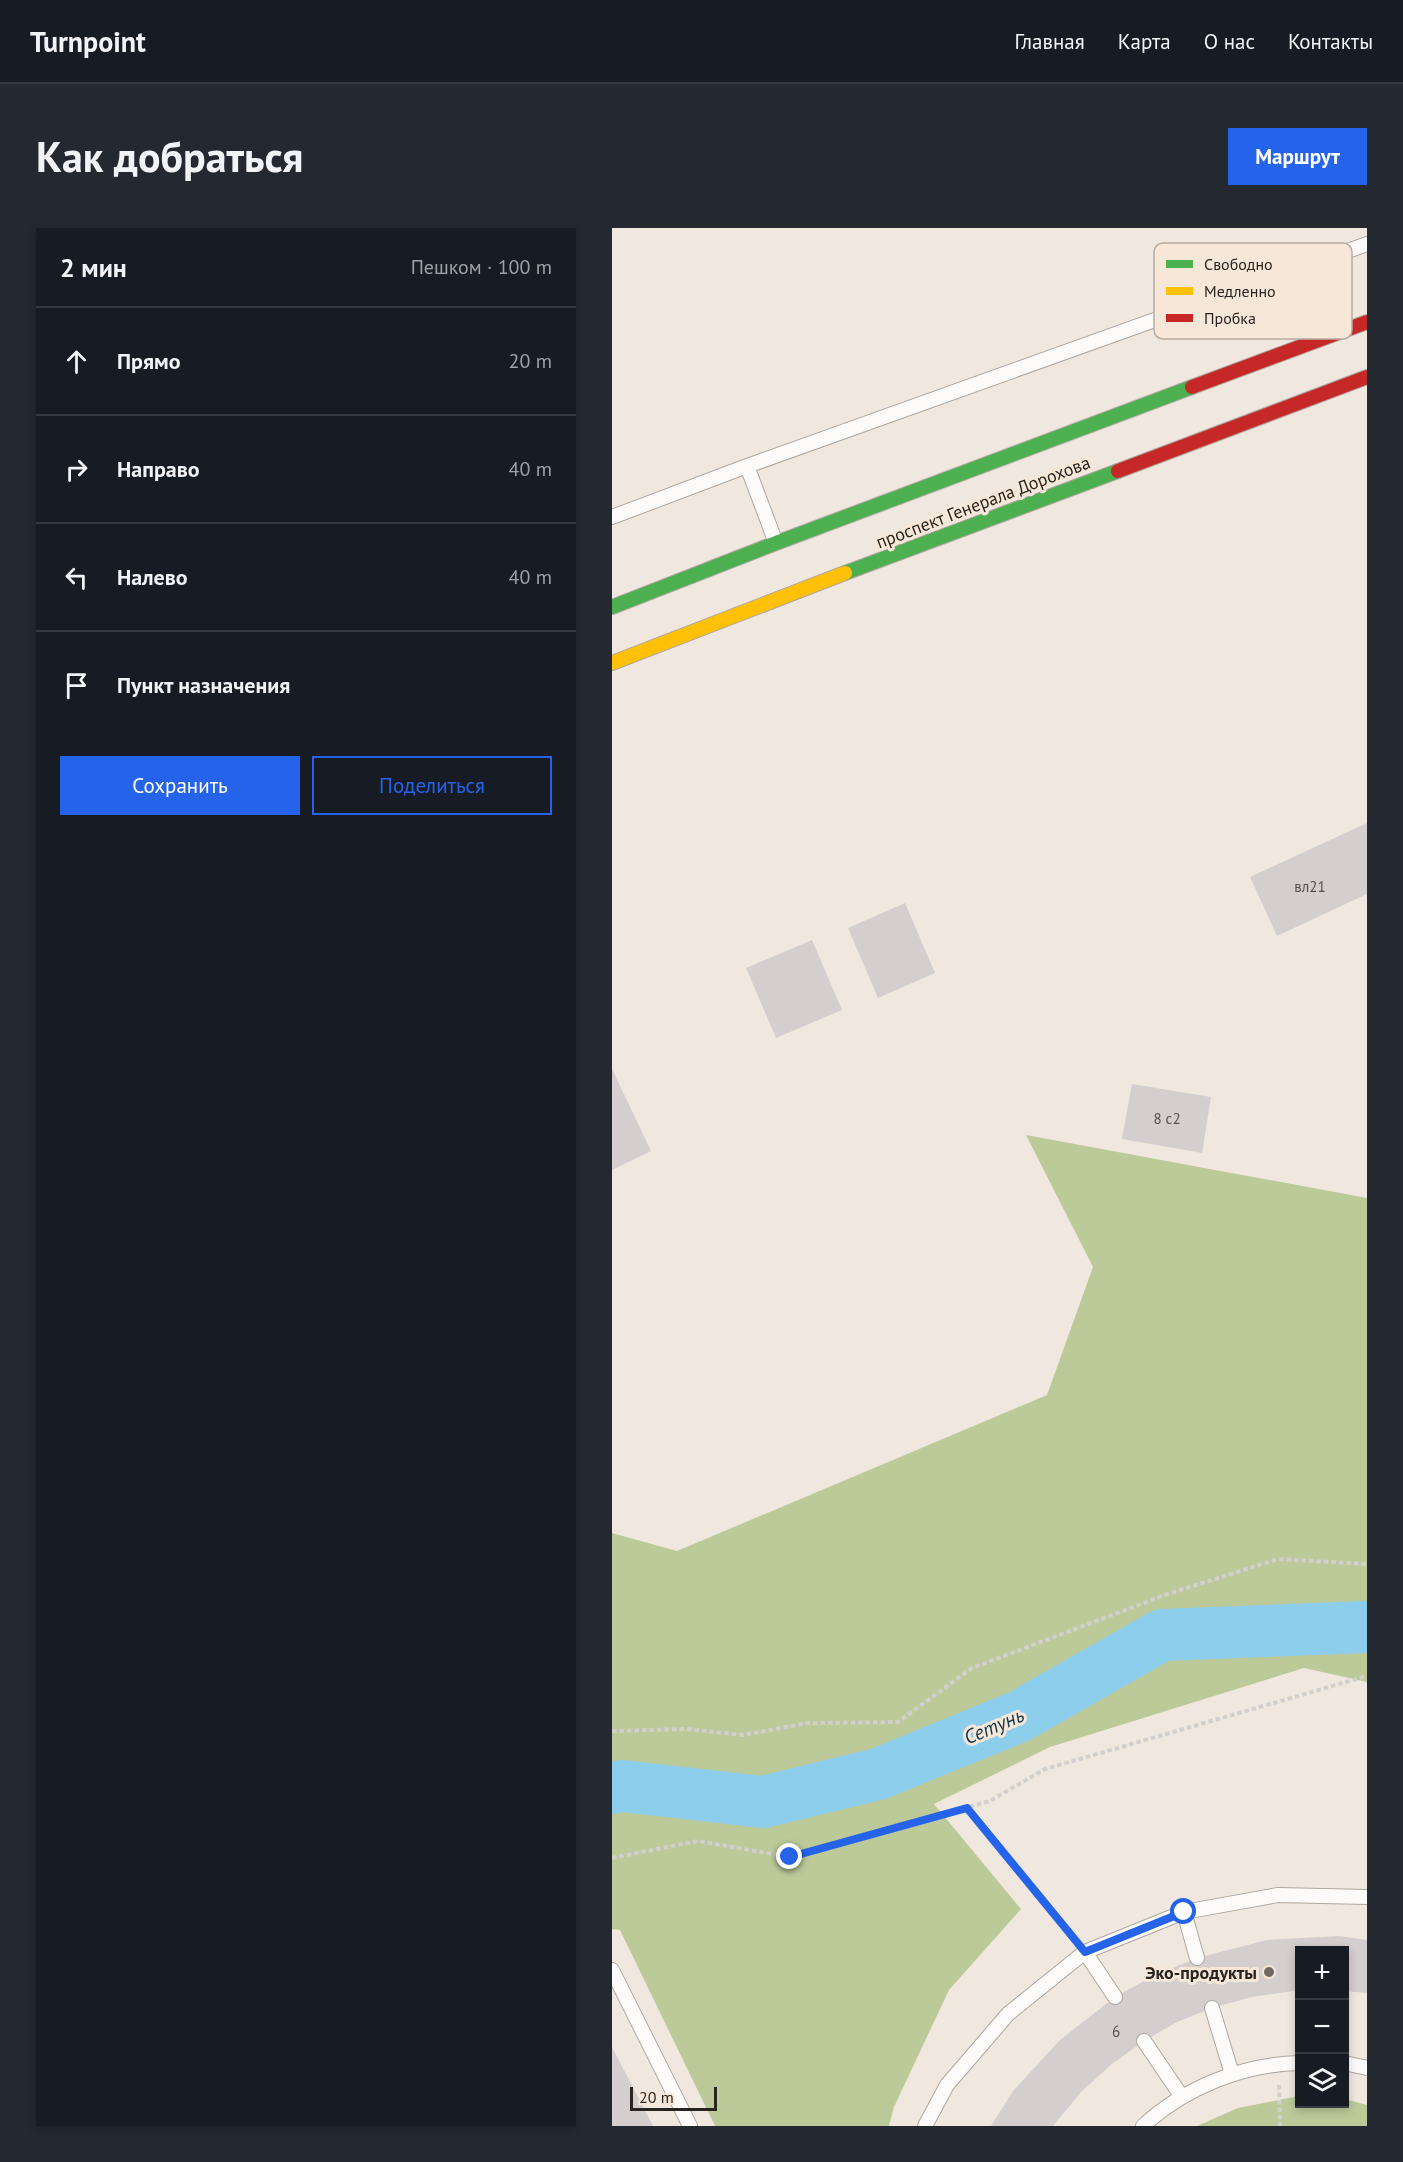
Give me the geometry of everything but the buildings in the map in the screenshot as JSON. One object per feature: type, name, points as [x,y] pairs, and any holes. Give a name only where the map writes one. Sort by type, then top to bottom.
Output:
[{"type":"main road","name":"проспект Генерала Дорохова","points":[[1352,328],[1367,322]]},
{"type":"main road","name":"проспект Генерала Дорохова","points":[[612,607],[776,543],[1322,339]]},
{"type":"main road","name":"проспект Генерала Дорохова","points":[[612,663],[1367,377]]},
{"type":"lane","points":[[1352,249],[1367,244]]},
{"type":"lane","points":[[612,517],[747,466],[1154,320]]},
{"type":"lane","points":[[747,466],[776,543]]},
{"type":"lane","points":[[925,2126],[947,2085],[1008,2014],[1085,1952],[1184,1912],[1278,1895],[1367,1897]]},
{"type":"lane","points":[[1184,1912],[1197,1958]]},
{"type":"lane","points":[[1085,1952],[1115,1997]]},
{"type":"lane","points":[[612,1970],[690,2126]]},
{"type":"lane","points":[[1212,2008],[1232,2074]]},
{"type":"lane","points":[[1144,2041],[1182,2097]]},
{"type":"lane","points":[[1143,2126],[1182,2097],[1232,2074],[1278,2064],[1295,2063]]},
{"type":"lane","points":[[1349,2064],[1367,2068]]},
{"type":"path","points":[[612,1731],[686,1729],[743,1735],[808,1723],[898,1722],[972,1668],[1165,1595],[1278,1559],[1367,1564]]},
{"type":"path","points":[[612,1858],[698,1842],[790,1857],[990,1801],[1045,1769],[1367,1676]]},
{"type":"path","points":[[967,1808],[1085,1952]]},
{"type":"path","points":[[1278,2064],[1280,2126]]},
{"type":"green space","points":[[1026,1135],[1367,1198],[1367,1682],[1304,1668],[1050,1747],[934,1804],[1021,1909],[949,1990],[894,2107],[889,2126],[715,2126],[620,1930],[612,1929],[612,1533],[677,1551],[1047,1395],[1093,1267]]},
{"type":"green space","points":[[1295,2097],[1295,2108],[1349,2108],[1349,2100],[1367,2105],[1367,2126],[1197,2126],[1238,2108]]},
{"type":"waterway","name":"Сетунь","points":[[612,1788],[622,1786],[763,1802],[878,1774],[1020,1716],[1162,1635],[1367,1627]]},
{"type":"traffic: fast","points":[[612,607],[1192,387]]},
{"type":"traffic: fast","points":[[845,573],[1118,471]]},
{"type":"traffic: slow","points":[[612,663],[845,573]]},
{"type":"traffic: jam","points":[[1352,328],[1367,322]]},
{"type":"traffic: jam","points":[[1192,387],[1321,339]]},
{"type":"traffic: jam","points":[[1118,471],[1367,377]]},
{"type":"place","name":"Эко-продукты","points":[[1269,1972]]},
{"type":"route","points":[[790,1857],[967,1808],[1085,1952],[1184,1912]]}]
